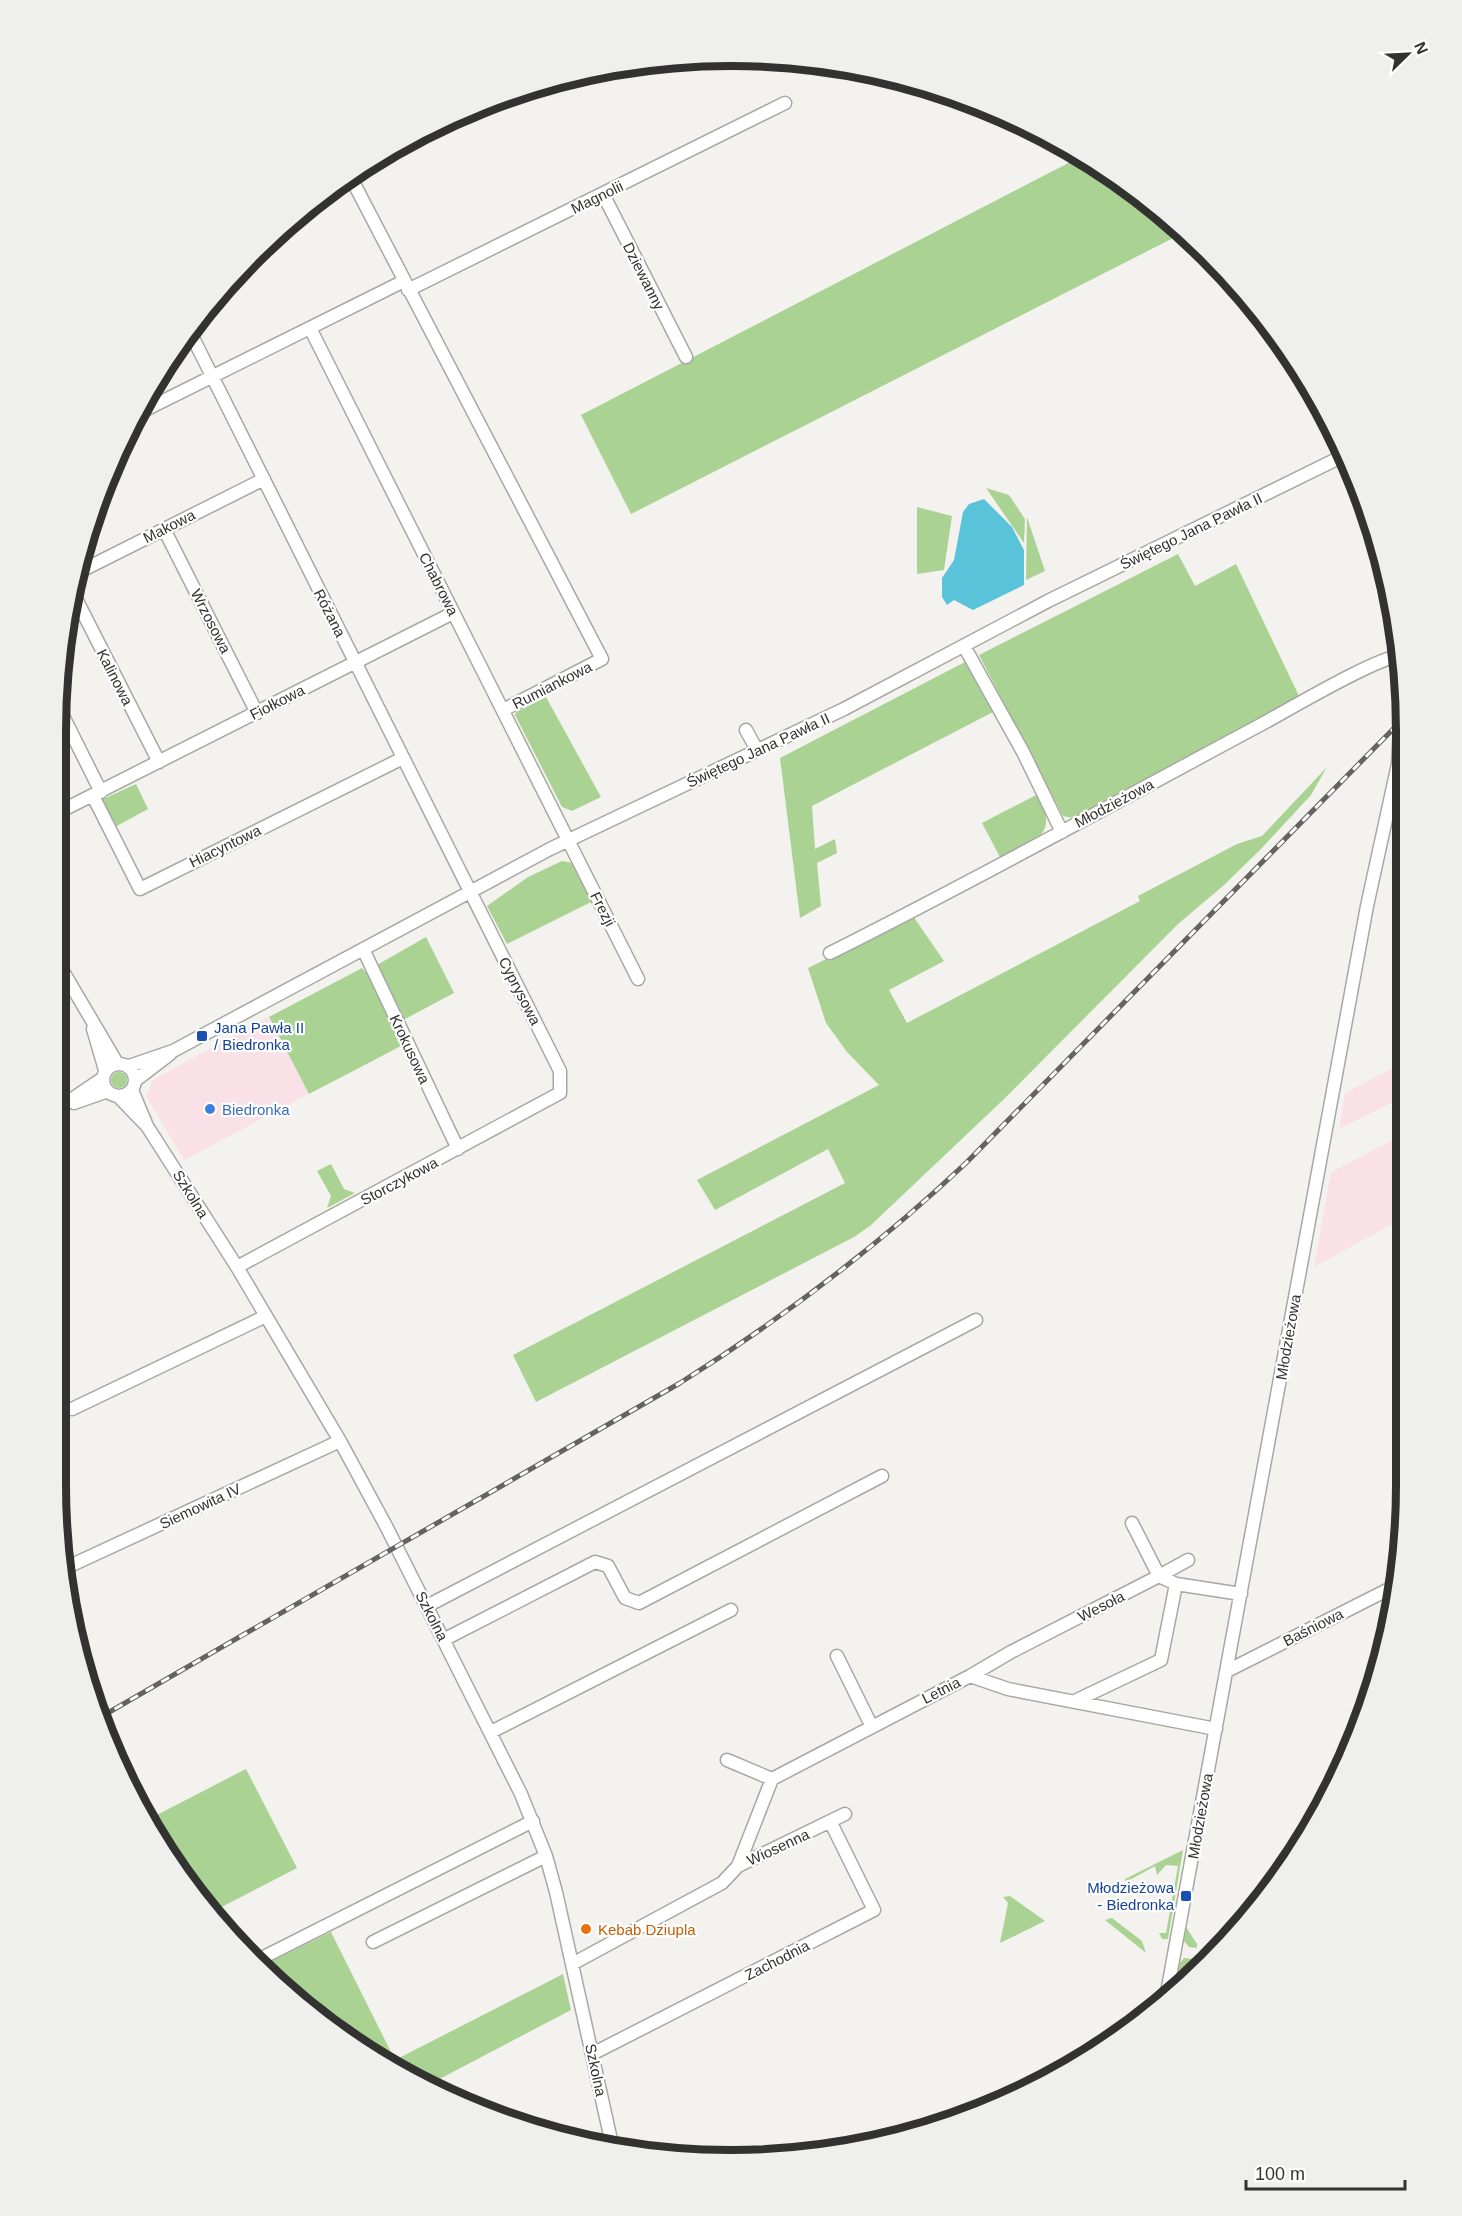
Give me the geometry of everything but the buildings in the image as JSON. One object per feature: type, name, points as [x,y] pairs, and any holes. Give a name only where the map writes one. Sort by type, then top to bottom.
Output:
[{"type":"street","name":"Magnolii","points":[[150,407],[310,328],[603,194],[785,103]]},
{"type":"street","points":[[354,184],[406,286]]},
{"type":"street","name":"Dziewanny","points":[[603,194],[686,357]]},
{"type":"street","name":"Rumiankowa","points":[[406,286],[602,659],[503,710]]},
{"type":"street","name":"Chabrowa","points":[[310,328],[568,840]]},
{"type":"street","name":"Różana","points":[[194,339],[471,891]]},
{"type":"street","name":"Świętego Jana Pawła II","points":[[104,1074],[123,1065],[173,1051],[568,840],[844,710],[1048,601],[1337,459]]},
{"type":"street","name":"Makowa","points":[[87,567],[264,479]]},
{"type":"street","name":"Wrzosowa","points":[[165,529],[257,713]]},
{"type":"street","name":"Kalinowa","points":[[79,604],[159,762]]},
{"type":"street","name":"Fiołkowa","points":[[66,809],[453,613]]},
{"type":"street","points":[[964,646],[1023,752],[1062,832]]},
{"type":"street","name":"Młodzieżowa","points":[[830,953],[1022,856],[1062,832],[1379,663],[1392,659]]},
{"type":"street","points":[[66,724],[97,794]]},
{"type":"street","points":[[746,730],[757,750]]},
{"type":"street","name":"Hiacyntowa","points":[[97,794],[140,889],[403,758]]},
{"type":"street","name":"Młodzieżowa","points":[[1168,1986],[1365,917],[1396,784]]},
{"type":"street","name":"Frezji","points":[[568,840],[638,979]]},
{"type":"street","name":"Cyprysowa","points":[[471,891],[560,1071],[560,1093]]},
{"type":"street","name":"Krokusowa","points":[[363,949],[458,1149]]},
{"type":"street","points":[[66,977],[91,1022],[123,1065]]},
{"type":"street","points":[[66,1106],[113,1094],[104,1074],[91,1022]]},
{"type":"street","name":"Świętego Jana Pawła II","points":[[113,1094],[134,1085],[173,1051]]},
{"type":"street","name":"Szkolna","points":[[123,1065],[134,1085],[147,1126]]},
{"type":"street","points":[[66,1104],[104,1074]]},
{"type":"street","name":"Storczykowa","points":[[237,1267],[560,1093]]},
{"type":"street","name":"Szkolna","points":[[113,1094],[147,1126],[237,1267],[340,1441],[445,1639],[491,1732],[533,1821],[546,1856],[611,2139]]},
{"type":"street","points":[[72,1409],[266,1316]]},
{"type":"street","points":[[427,1606],[976,1320]]},
{"type":"street","name":"Siemowita IV","points":[[71,1565],[340,1441]]},
{"type":"street","points":[[445,1639],[595,1562],[608,1566],[625,1598],[639,1603],[882,1476]]},
{"type":"street","points":[[1131,1522],[1159,1576],[1176,1584],[1241,1594]]},
{"type":"street","name":"Wesoła","points":[[970,1676],[1011,1652],[1188,1560]]},
{"type":"street","points":[[1077,1700],[1161,1660],[1176,1584]]},
{"type":"street","name":"Baśniowa","points":[[1227,1671],[1387,1590]]},
{"type":"street","points":[[491,1732],[731,1610]]},
{"type":"street","points":[[837,1656],[871,1725]]},
{"type":"street","name":"Letnia","points":[[772,1779],[871,1725],[970,1676],[1008,1689],[1077,1700],[1216,1729]]},
{"type":"street","points":[[727,1760],[772,1779],[738,1866]]},
{"type":"street","name":"Wiosenna","points":[[572,1964],[722,1883],[738,1866],[845,1814]]},
{"type":"street","points":[[263,1957],[533,1821]]},
{"type":"street","name":"Zachodnia","points":[[592,2054],[874,1910],[831,1822]]},
{"type":"street","points":[[373,1942],[437,1913],[546,1856]]},
{"type":"shaded area","points":[[268,1017],[309,1094],[184,1160],[146,1096],[153,1080]]},
{"type":"shaded area","points":[[1396,1067],[1396,1100],[1339,1129],[1345,1093]]},
{"type":"shaded area","points":[[1396,1139],[1396,1222],[1314,1267],[1331,1172]]},
{"type":"green space","points":[[1073,161],[1136,203],[1175,237],[631,514],[581,415]]},
{"type":"green space","points":[[986,488],[1009,495],[1025,519],[1024,543]]},
{"type":"green space","points":[[917,507],[952,516],[944,570],[917,574]]},
{"type":"green space","points":[[1027,517],[1045,571],[1026,580]]},
{"type":"green space","points":[[1178,554],[1195,586],[1236,564],[1300,698],[1073,818],[1063,816],[979,655]]},
{"type":"green space","points":[[965,662],[993,712],[812,806],[815,849],[835,839],[837,853],[817,863],[821,906],[800,918],[780,758]]},
{"type":"green space","points":[[546,697],[601,797],[572,811],[562,807],[515,715],[516,712]]},
{"type":"green space","points":[[1327,767],[1311,795],[1261,849],[1223,886],[1178,924],[1004,1099],[870,1226],[854,1237],[536,1402],[513,1355],[845,1183],[828,1149],[715,1210],[697,1180],[879,1085],[847,1052],[826,1023],[808,968],[913,916],[944,961],[889,990],[907,1023],[1140,901],[1138,896],[1237,844],[1262,836]]},
{"type":"green space","points":[[136,784],[148,809],[115,827],[101,800]]},
{"type":"green space","points":[[1038,794],[1044,808],[1045,829],[1033,842],[1001,859],[982,823]]},
{"type":"green space","points":[[562,861],[573,863],[591,902],[507,944],[487,906],[528,877]]},
{"type":"green space","points":[[426,937],[454,993],[403,1020],[377,965]]},
{"type":"green space","points":[[362,968],[370,977],[403,1045],[309,1094],[269,1017]]},
{"type":"green space","points":[[119,1072],[127,1080],[119,1088],[111,1080]]},
{"type":"green space","points":[[331,1164],[344,1189],[355,1193],[327,1208],[331,1196],[317,1171]]},
{"type":"green space","points":[[246,1769],[297,1868],[219,1909],[203,1890],[155,1816]]},
{"type":"green space","points":[[1183,1850],[1168,1939],[1162,1939],[1159,1933],[1166,1933],[1178,1866],[1166,1865],[1157,1875],[1155,1866],[1126,1882],[1125,1879]]},
{"type":"green space","points":[[1010,1896],[1045,1921],[1000,1943],[1008,1903],[1003,1897]]},
{"type":"green space","points":[[1112,1918],[1142,1941],[1146,1953],[1105,1920]]},
{"type":"green space","points":[[1186,1927],[1197,1944],[1197,1948],[1189,1947],[1184,1941]]},
{"type":"green space","points":[[331,1932],[394,2059],[326,2013],[269,1963]]},
{"type":"green space","points":[[1184,1958],[1195,1959],[1187,1968],[1178,1972]]},
{"type":"green space","points":[[563,1974],[571,2010],[436,2081],[396,2060]]},
{"type":"water","points":[[984,499],[1012,527],[1024,550],[1024,585],[973,610],[954,600],[947,605],[942,597],[942,578],[954,560],[963,512],[969,504]]},
{"type":"railway","points":[[107,1714],[680,1383],[756,1333],[828,1280],[898,1224],[966,1163],[1396,726]]},
{"type":"place","name":"Jana Pawła II / Biedronka","points":[[202,1036]]},
{"type":"place","name":"Biedronka","points":[[210,1109]]},
{"type":"place","name":"Młodzieżowa - Biedronka","points":[[1186,1896]]},
{"type":"place","name":"Kebab Dziupla","points":[[586,1929]]}]
